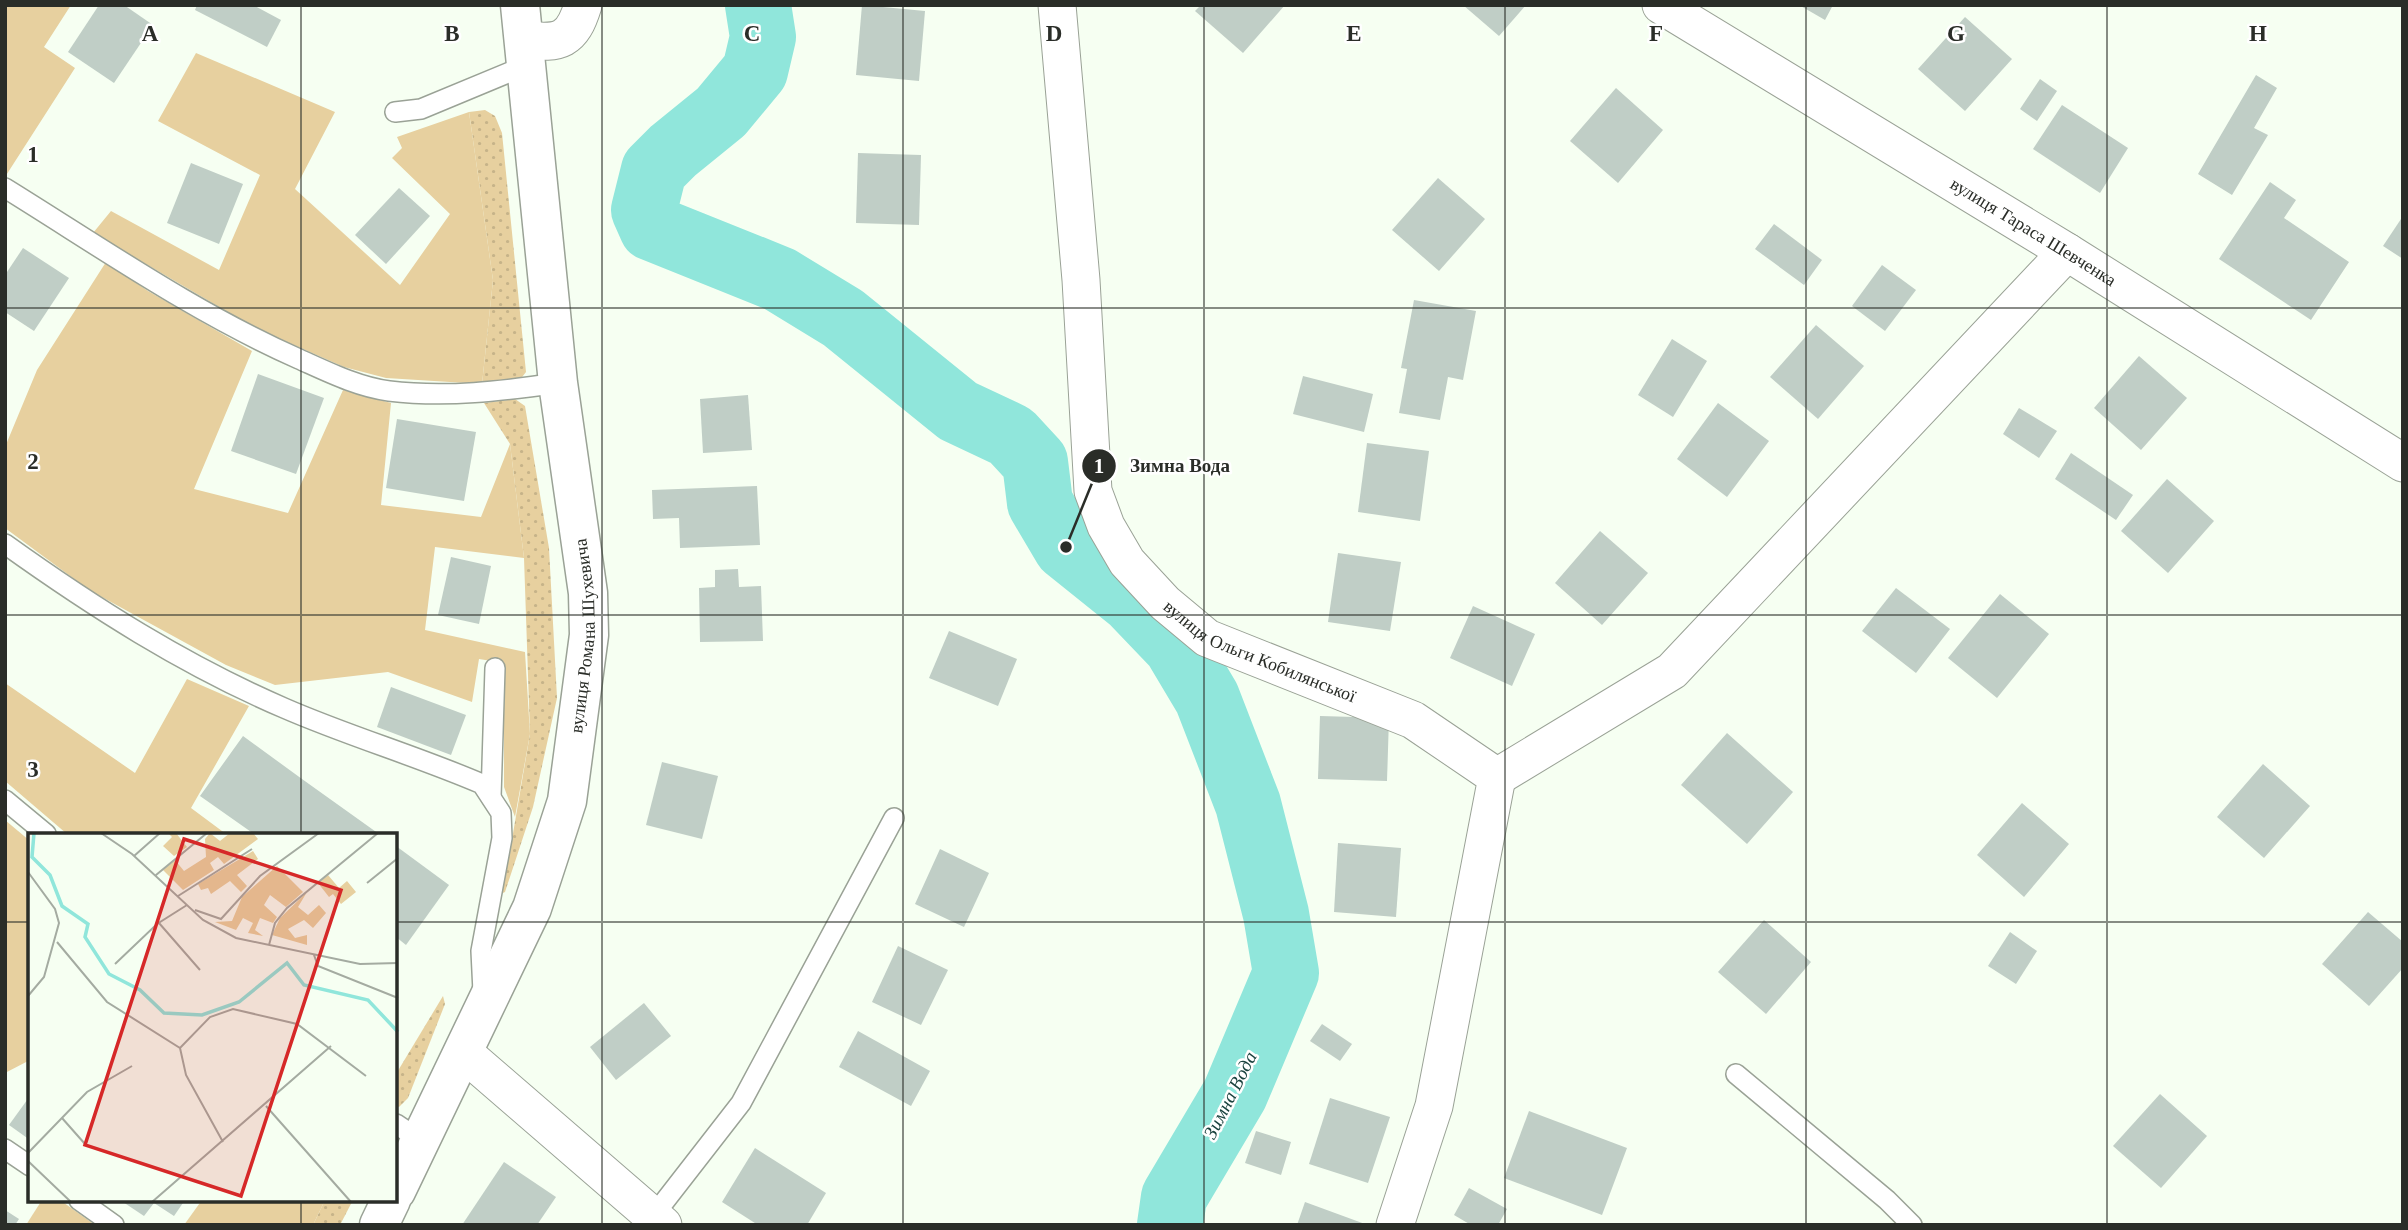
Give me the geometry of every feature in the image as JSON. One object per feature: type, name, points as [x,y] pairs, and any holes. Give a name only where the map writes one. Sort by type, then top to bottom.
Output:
[{"type":"main road","name":"вулиця Романа Шухевича","points":[[397,1186],[408,1132],[464,1053],[532,908],[567,801],[589,635],[588,593],[558,383],[524,37]]},
{"type":"main road","points":[[379,1225],[390,1202]]},
{"type":"street","points":[[524,37],[555,43],[568,35],[578,22],[583,5]]},
{"type":"street","name":"вулиця Ольги Кобилянської","points":[[1057,5],[1082,280],[1093,491],[1127,562],[1165,604],[1207,638],[1413,720],[1497,777]]},
{"type":"street","name":"вулиця Тараса Шевченка","points":[[1661,5],[1715,18],[2067,252],[2403,463]]},
{"type":"street","points":[[1395,1225],[1434,1106],[1497,777],[1672,671],[2067,252]]},
{"type":"street","points":[[464,1053],[588,1163],[658,1220]]},
{"type":"lane","points":[[395,112],[421,109],[524,37]]},
{"type":"lane","points":[[5,188],[163,289],[252,338],[344,379],[387,391],[471,395],[558,383]]},
{"type":"lane","points":[[5,544],[87,603],[215,675],[284,708],[482,784],[501,813],[502,838],[481,951],[484,1008]]},
{"type":"lane","points":[[491,797],[495,668]]},
{"type":"lane","points":[[5,800],[44,833]]},
{"type":"lane","points":[[658,1220],[741,1102],[894,818]]},
{"type":"lane","points":[[1736,1074],[1887,1200],[1912,1225]]},
{"type":"lane","points":[[5,1149],[28,1165]]},
{"type":"lane","points":[[82,1202],[114,1225]]},
{"type":"shaded area","points":[[5,5],[71,5],[44,47],[75,68],[5,177]]},
{"type":"shaded area","points":[[196,53],[335,112],[295,189],[400,285],[450,214],[392,158],[402,148],[397,137],[469,112],[493,280],[482,384],[386,378],[344,367],[255,328],[93,233],[111,211],[219,270],[260,175],[158,121]]},
{"type":"shaded area","points":[[485,110],[495,116],[502,133],[526,372],[519,381],[482,384],[493,280],[469,112]]},
{"type":"shaded area","points":[[106,262],[148,291],[252,351],[194,489],[288,513],[343,390],[391,403],[381,505],[481,517],[510,444],[524,558],[435,547],[425,630],[525,652],[530,734],[515,817],[504,787],[504,663],[479,659],[472,702],[388,672],[275,685],[226,665],[89,590],[5,528],[5,447],[37,370]]},
{"type":"shaded area","points":[[515,399],[525,406],[549,548],[557,698],[533,807],[505,892],[501,894],[500,887],[510,851],[530,734],[524,558],[510,444],[484,403]]},
{"type":"shaded area","points":[[187,679],[249,706],[191,808],[225,833],[66,833],[5,781],[5,683],[135,773]]},
{"type":"shaded area","points":[[5,820],[28,839],[28,1061],[5,1073]]},
{"type":"shaded area","points":[[443,996],[445,1004],[408,1098],[399,1107],[397,1072]]},
{"type":"shaded area","points":[[41,1202],[63,1202],[95,1225],[26,1225]]},
{"type":"shaded area","points":[[201,1202],[324,1202],[313,1225],[184,1225]]},
{"type":"shaded area","points":[[324,1202],[352,1202],[340,1225],[313,1225]]},
{"type":"building","points":[[99,5],[124,5],[153,25],[114,83],[68,52]]},
{"type":"building","points":[[197,5],[253,5],[281,20],[267,47],[195,10]]},
{"type":"building","points":[[862,5],[925,11],[919,81],[856,75]]},
{"type":"building","points":[[1201,5],[1285,5],[1243,53],[1195,11]]},
{"type":"building","points":[[1463,5],[1526,5],[1499,36]]},
{"type":"building","points":[[1799,5],[1833,5],[1825,20]]},
{"type":"building","points":[[1965,17],[2012,59],[1965,111],[1918,69]]},
{"type":"building","points":[[2256,75],[2277,88],[2254,128],[2268,135],[2232,195],[2198,174]]},
{"type":"building","points":[[2040,79],[2057,91],[2037,121],[2020,109]]},
{"type":"building","points":[[1616,88],[1663,130],[1618,183],[1570,141]]},
{"type":"building","points":[[2062,105],[2128,148],[2100,193],[2033,149]]},
{"type":"building","points":[[858,153],[921,155],[919,225],[856,223]]},
{"type":"building","points":[[191,163],[243,184],[219,244],[167,223]]},
{"type":"building","points":[[1438,178],[1485,219],[1439,271],[1392,230]]},
{"type":"building","points":[[2270,182],[2296,200],[2284,218],[2349,262],[2311,320],[2219,259]]},
{"type":"building","points":[[399,188],[430,216],[386,264],[355,235]]},
{"type":"building","points":[[2403,216],[2403,259],[2383,246]]},
{"type":"building","points":[[1774,224],[1822,260],[1804,285],[1755,249]]},
{"type":"building","points":[[23,248],[69,278],[34,331],[5,312],[5,275]]},
{"type":"building","points":[[1882,265],[1916,290],[1885,331],[1852,306]]},
{"type":"building","points":[[1414,300],[1476,311],[1463,380],[1448,377],[1440,420],[1399,413],[1407,369],[1401,368]]},
{"type":"building","points":[[1816,325],[1864,366],[1818,419],[1770,377]]},
{"type":"building","points":[[1672,339],[1707,361],[1673,417],[1638,395]]},
{"type":"building","points":[[2139,356],[2187,398],[2141,450],[2094,408]]},
{"type":"building","points":[[258,374],[324,398],[296,474],[231,451]]},
{"type":"building","points":[[1303,376],[1373,394],[1364,432],[1293,414]]},
{"type":"building","points":[[748,395],[752,450],[703,453],[700,399]]},
{"type":"building","points":[[1718,403],[1769,441],[1727,497],[1677,459]]},
{"type":"building","points":[[2019,408],[2057,431],[2039,458],[2003,434]]},
{"type":"building","points":[[397,419],[476,432],[464,501],[386,488]]},
{"type":"building","points":[[1367,443],[1429,451],[1420,521],[1358,512]]},
{"type":"building","points":[[2071,453],[2133,495],[2116,520],[2055,479]]},
{"type":"building","points":[[2167,479],[2214,521],[2168,573],[2121,531]]},
{"type":"building","points":[[757,486],[760,545],[680,548],[679,518],[653,519],[652,490]]},
{"type":"building","points":[[1600,531],[1648,573],[1602,625],[1555,583]]},
{"type":"building","points":[[1338,553],[1401,562],[1390,631],[1328,622]]},
{"type":"building","points":[[451,557],[491,566],[479,624],[438,615]]},
{"type":"building","points":[[738,569],[739,587],[761,586],[763,641],[700,642],[699,588],[715,587],[715,570]]},
{"type":"building","points":[[1896,588],[1950,629],[1916,673],[1862,631]]},
{"type":"building","points":[[2000,594],[2049,634],[1997,698],[1948,658]]},
{"type":"building","points":[[1473,606],[1535,634],[1512,686],[1450,658]]},
{"type":"building","points":[[949,631],[1017,659],[998,706],[929,678]]},
{"type":"building","points":[[391,687],[466,715],[451,755],[377,727]]},
{"type":"building","points":[[1320,716],[1389,718],[1387,781],[1318,779]]},
{"type":"building","points":[[1727,733],[1793,792],[1747,844],[1681,785]]},
{"type":"building","points":[[243,736],[378,833],[253,833],[200,796]]},
{"type":"building","points":[[662,762],[718,776],[702,839],[646,825]]},
{"type":"building","points":[[2263,764],[2310,806],[2264,858],[2217,817]]},
{"type":"building","points":[[2022,803],[2069,844],[2024,897],[1977,855]]},
{"type":"building","points":[[1338,843],[1401,848],[1396,917],[1334,912]]},
{"type":"building","points":[[397,847],[449,885],[406,945],[397,938]]},
{"type":"building","points":[[940,849],[989,873],[964,927],[915,904]]},
{"type":"building","points":[[2368,912],[2403,942],[2403,968],[2369,1006],[2322,964]]},
{"type":"building","points":[[1764,920],[1811,962],[1766,1014],[1718,972]]},
{"type":"building","points":[[2010,932],[2037,951],[2016,984],[1988,966]]},
{"type":"building","points":[[898,946],[948,970],[921,1025],[872,1002]]},
{"type":"building","points":[[644,1003],[671,1036],[616,1080],[590,1047]]},
{"type":"building","points":[[1322,1024],[1352,1044],[1340,1061],[1310,1041]]},
{"type":"building","points":[[858,1031],[930,1071],[911,1106],[839,1067]]},
{"type":"building","points":[[2160,1094],[2207,1136],[2161,1188],[2113,1146]]},
{"type":"building","points":[[1330,1098],[1390,1117],[1368,1183],[1309,1164]]},
{"type":"building","points":[[28,1099],[28,1139],[9,1125]]},
{"type":"building","points":[[1529,1111],[1627,1148],[1602,1215],[1504,1178]]},
{"type":"building","points":[[1256,1131],[1291,1142],[1281,1175],[1245,1163]]},
{"type":"building","points":[[755,1148],[826,1193],[807,1225],[758,1225],[722,1202]]},
{"type":"building","points":[[504,1162],[556,1197],[537,1225],[462,1225]]},
{"type":"building","points":[[1469,1188],[1507,1209],[1498,1225],[1471,1225],[1454,1215]]},
{"type":"building","points":[[123,1202],[184,1202],[174,1216],[154,1203],[144,1216]]},
{"type":"building","points":[[1305,1202],[1365,1224],[1297,1225]]},
{"type":"building","points":[[5,1210],[19,1219],[15,1225],[5,1225]]},
{"type":"waterway","name":"Зимна Вода","points":[[758,5],[763,37],[755,71],[721,112],[654,170],[644,210],[652,228],[779,279],[843,318],[958,411],[1011,436],[1035,462],[1040,503],[1066,547],[1132,600],[1176,646],[1207,698],[1248,804],[1276,914],[1286,973],[1235,1094],[1174,1197],[1170,1225]]},
{"type":"place","name":"Зимна Вода","points":[[1066,547]]}]
